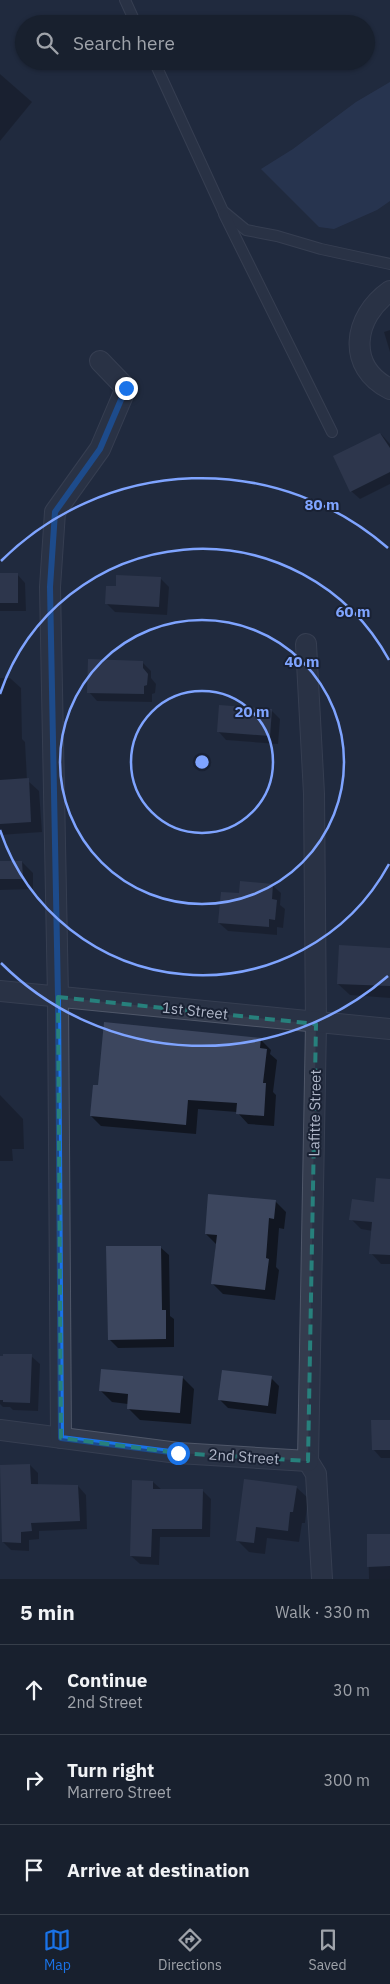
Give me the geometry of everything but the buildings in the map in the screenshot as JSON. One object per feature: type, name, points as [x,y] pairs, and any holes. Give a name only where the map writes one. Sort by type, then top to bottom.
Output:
[{"type":"street","points":[[390,291],[381,297],[370,310],[362,329],[359,350],[365,368],[379,384],[390,389]]},
{"type":"street","points":[[61,1438],[58,997],[50,587],[55,512],[100,449],[126,388],[100,362]]},
{"type":"street","name":"Lafitte Street","points":[[306,644],[314,794],[316,1024],[308,1461],[316,1474],[322,1579]]},
{"type":"street","name":"1st Street","points":[[0,991],[390,1030]]},
{"type":"street","name":"2nd Street","points":[[0,1430],[178,1453],[308,1461]]},
{"type":"lane","points":[[125,0],[132,15]]},
{"type":"lane","points":[[158,70],[223,211],[332,432]]},
{"type":"lane","points":[[223,211],[246,230],[390,264]]},
{"type":"highlighted area","points":[[58,997],[316,1024],[308,1461],[178,1453],[61,1438]]},
{"type":"water","points":[[390,82],[390,201],[377,210],[334,229],[319,227],[261,169],[293,149],[356,102]]},
{"type":"route","points":[[126,388],[100,449],[55,512],[50,587],[58,997],[61,1438],[178,1453]]}]
